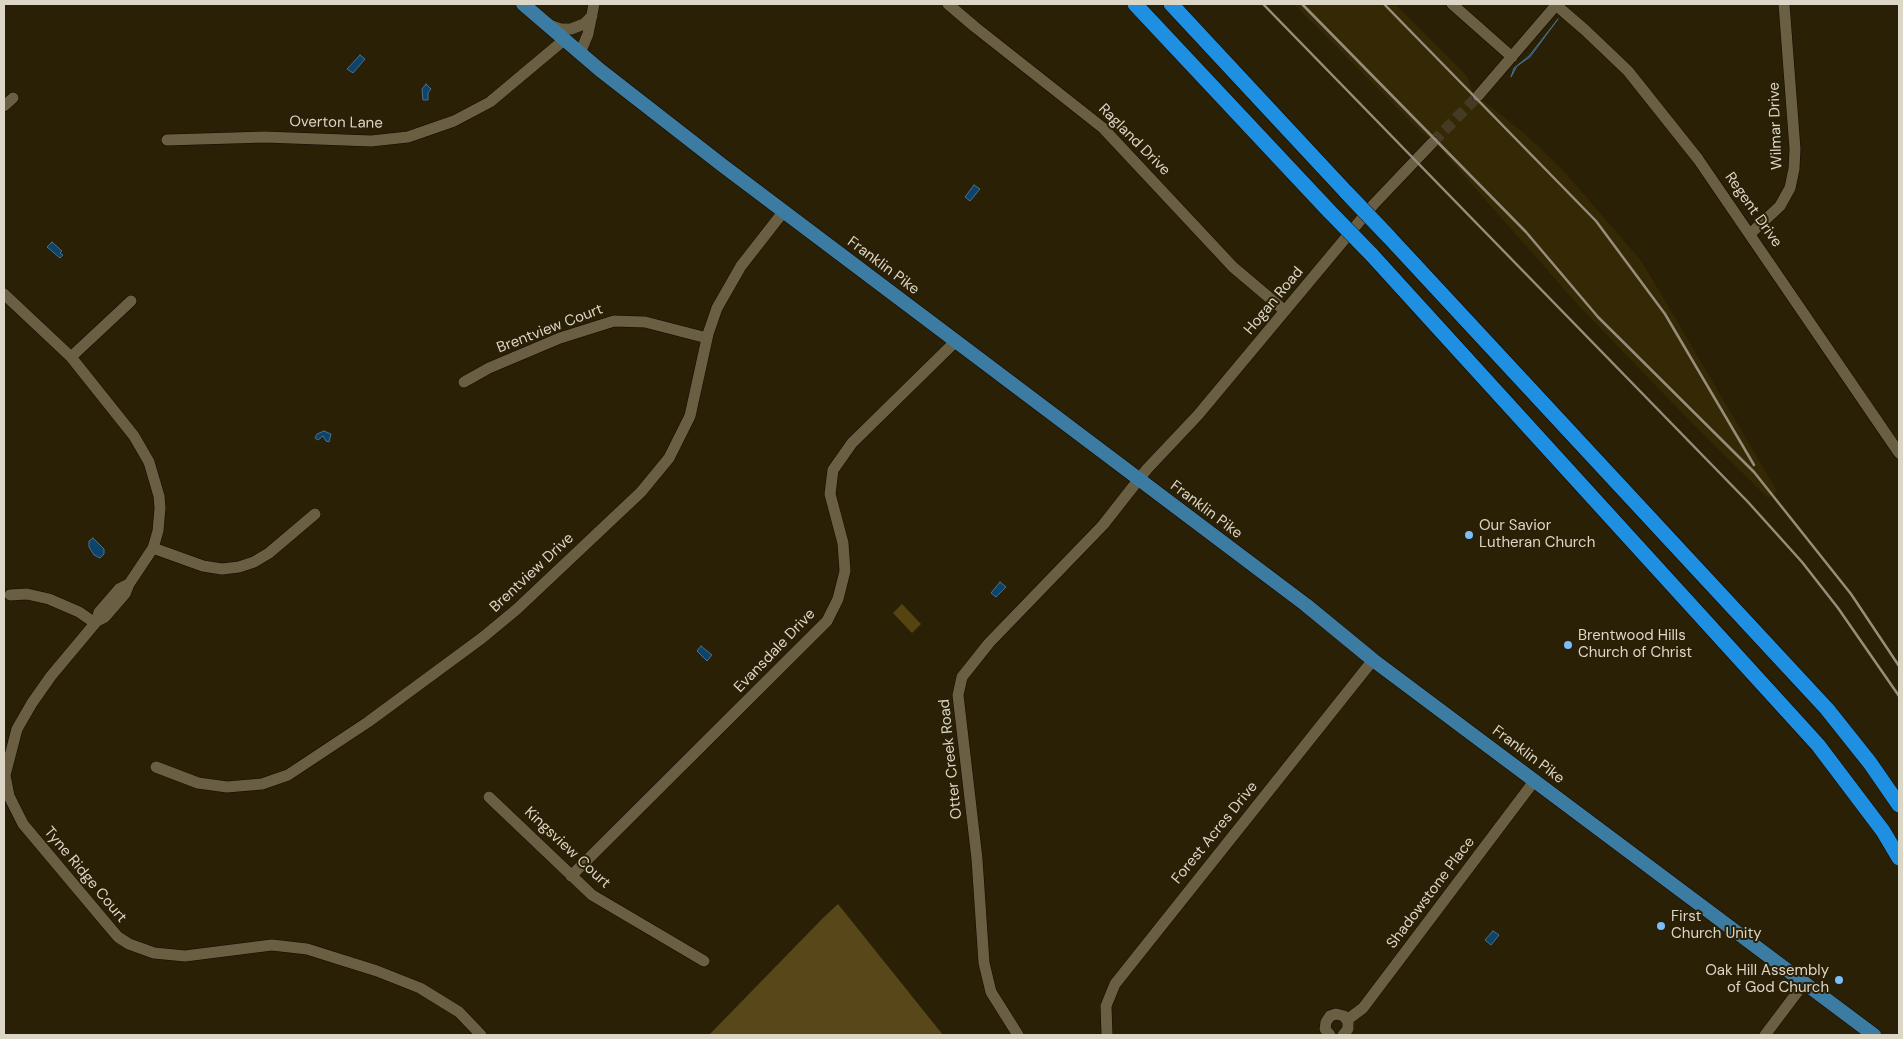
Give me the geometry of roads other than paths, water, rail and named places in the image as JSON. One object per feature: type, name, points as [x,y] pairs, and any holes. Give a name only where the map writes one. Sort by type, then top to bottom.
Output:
[{"type":"highway","points":[[1135,4],[1371,254],[1818,746],[1883,831],[1899,858]]},
{"type":"highway","points":[[1170,4],[1827,709],[1858,746],[1899,805]]},
{"type":"main road","name":"Franklin Pike","points":[[523,4],[580,53],[784,212],[1306,605],[1373,660],[1874,1035]]},
{"type":"street","points":[[580,53],[587,38],[594,4]]},
{"type":"street","name":"Ragland Drive","points":[[948,4],[975,28],[1103,128],[1234,267],[1285,311]]},
{"type":"street","points":[[1452,4],[1512,57]]},
{"type":"street","points":[[1478,96],[1557,4]]},
{"type":"street","name":"Regent Drive","points":[[1557,4],[1612,54],[1698,159],[1751,233],[1899,453]]},
{"type":"street","name":"Wilmar Drive","points":[[1751,233],[1782,202],[1790,188],[1794,169],[1784,4]]},
{"type":"street","points":[[544,23],[568,29],[584,24],[592,16]]},
{"type":"street","name":"Overton Lane","points":[[168,140],[265,136],[371,141],[408,137],[454,121],[490,102],[564,40]]},
{"type":"street","name":"Hogan Road","points":[[1139,479],[1198,416],[1374,204],[1433,142]]},
{"type":"street","name":"Brentview Drive","points":[[156,768],[198,783],[227,787],[262,784],[284,777],[332,748],[491,631],[607,525],[663,468],[682,436],[690,416],[707,338],[717,308],[734,276],[784,212]]},
{"type":"street","points":[[4,294],[71,357],[126,425],[147,455],[156,482],[160,508],[158,531],[153,548],[203,566],[222,569],[239,567],[254,562],[269,552],[315,514]]},
{"type":"street","points":[[71,357],[131,301]]},
{"type":"street","name":"Brentview Court","points":[[464,382],[489,368],[560,338],[614,321],[645,322],[707,338]]},
{"type":"street","name":"Evansdale Drive","points":[[572,876],[827,621],[838,599],[845,571],[843,543],[830,494],[833,470],[839,458],[852,443],[956,341]]},
{"type":"street","name":"Otter Creek Road","points":[[1018,1035],[991,992],[984,963],[977,859],[960,714],[960,682],[979,654],[1103,525],[1139,479]]},
{"type":"street","name":"Tyne Ridge Court","points":[[153,548],[129,584],[119,589],[99,612],[96,622],[51,676],[24,716],[10,751],[5,775],[9,796],[23,824],[118,937],[129,944],[154,952],[185,956],[272,945],[307,949],[378,971],[420,988],[453,1007],[481,1035]]},
{"type":"street","points":[[10,595],[27,594],[49,599],[79,612],[96,622]]},
{"type":"street","name":"Forest Acres Drive","points":[[1107,1035],[1106,1006],[1112,990],[1121,975],[1373,660]]},
{"type":"street","name":"Shadowstone Place","points":[[1347,1020],[1363,1008],[1535,780]]},
{"type":"street","name":"Kingsview Court","points":[[489,797],[601,901],[704,961]]},
{"type":"street","points":[[1765,1035],[1804,982]]},
{"type":"street","points":[[1330,1035],[1325,1025],[1330,1016],[1339,1014],[1347,1020],[1348,1029],[1343,1035]]},
{"type":"water","points":[[1558,19],[1530,57],[1517,66],[1511,77],[1514,68],[1529,56]]},
{"type":"water","points":[[360,55],[365,59],[353,73],[347,69]]},
{"type":"water","points":[[426,84],[431,89],[428,93],[428,100],[423,100],[422,89]]},
{"type":"water","points":[[974,185],[980,189],[970,201],[965,197]]},
{"type":"water","points":[[52,242],[62,251],[60,253],[63,255],[60,258],[47,247]]},
{"type":"water","points":[[324,431],[331,434],[329,442],[323,436],[318,440],[315,438],[317,434]]},
{"type":"water","points":[[93,538],[104,549],[104,554],[100,558],[94,555],[89,547],[89,541]]},
{"type":"water","points":[[1000,582],[1006,587],[996,597],[991,593]]},
{"type":"water","points":[[701,646],[712,655],[707,661],[697,651]]},
{"type":"water","points":[[1493,931],[1499,935],[1491,945],[1485,940]]},
{"type":"tunnel","points":[[1433,142],[1478,96]]},
{"type":"railway","points":[[1263,4],[1748,502],[1802,562],[1838,608],[1899,696]]},
{"type":"railway","points":[[1302,4],[1526,232],[1598,317],[1754,472],[1851,594],[1899,666]]},
{"type":"railway","points":[[1384,4],[1596,221],[1665,314],[1754,465]]},
{"type":"place","name":"Our Savior Lutheran Church","points":[[1469,535]]},
{"type":"place","name":"Brentwood Hills Church of Christ","points":[[1568,645]]},
{"type":"place","name":"First Church Unity","points":[[1661,926]]},
{"type":"place","name":"Oak Hill Assembly of God Church","points":[[1839,980]]}]
